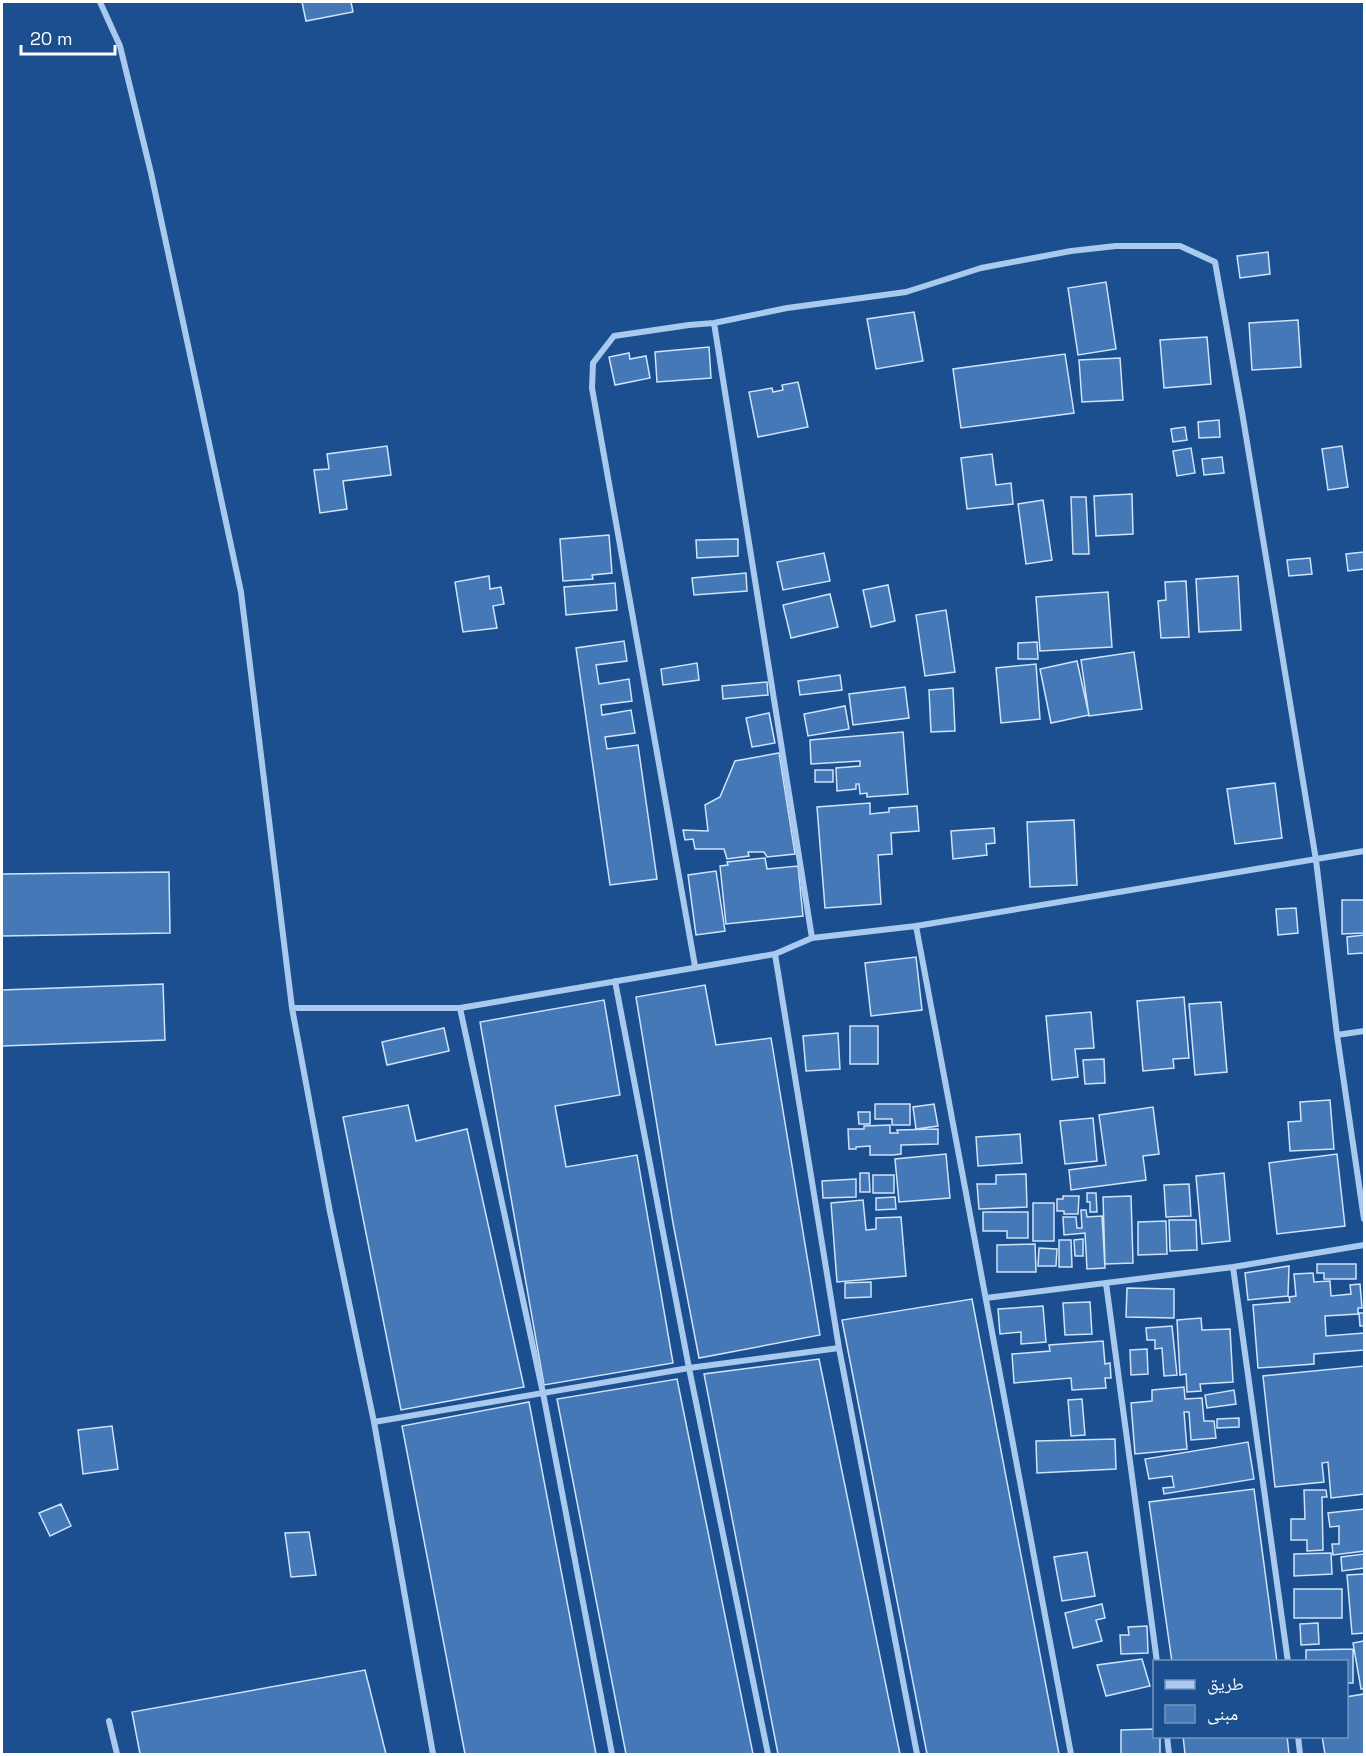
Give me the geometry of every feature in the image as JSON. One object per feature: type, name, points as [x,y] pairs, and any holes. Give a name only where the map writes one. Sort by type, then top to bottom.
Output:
[{"type":"street","points":[[100,2],[120,46],[151,173],[241,592],[292,1008],[330,1212],[374,1422],[433,1755]]},
{"type":"street","points":[[695,966],[594,399],[593,363],[614,336],[714,323],[787,308],[906,292],[981,268],[1071,251],[1105,247],[1180,246],[1215,262],[1317,860],[1337,1035],[1365,1219]]},
{"type":"street","points":[[714,323],[812,938]]},
{"type":"street","points":[[292,1008],[460,1008],[775,954],[812,938],[916,926],[1365,851]]},
{"type":"street","points":[[916,926],[1071,1755]]},
{"type":"street","points":[[775,954],[839,1348],[916,1755]]},
{"type":"street","points":[[615,981],[689,1368],[768,1755]]},
{"type":"street","points":[[460,1008],[543,1393],[612,1755]]},
{"type":"street","points":[[1337,1035],[1365,1031]]},
{"type":"street","points":[[986,1298],[1233,1267],[1365,1245]]},
{"type":"street","points":[[1233,1267],[1288,1660]]},
{"type":"street","points":[[1106,1283],[1157,1660]]},
{"type":"street","points":[[374,1422],[689,1368],[839,1348]]},
{"type":"street","points":[[109,1721],[117,1755]]},
{"type":"street","points":[[1167,1738],[1169,1755]]},
{"type":"street","points":[[1298,1738],[1300,1755]]},
{"type":"building","points":[[302,2],[351,2],[353,12],[306,21]]},
{"type":"building","points":[[1268,252],[1270,274],[1240,278],[1237,256]]},
{"type":"building","points":[[1106,282],[1116,349],[1078,355],[1068,288]]},
{"type":"building","points":[[914,312],[923,361],[876,369],[867,319]]},
{"type":"building","points":[[1298,320],[1301,367],[1252,370],[1249,323]]},
{"type":"building","points":[[1207,337],[1211,384],[1164,388],[1160,340]]},
{"type":"building","points":[[709,347],[711,378],[657,382],[655,352]]},
{"type":"building","points":[[629,353],[630,359],[646,356],[650,378],[615,385],[609,357]]},
{"type":"building","points":[[1065,354],[1074,413],[961,428],[953,369]]},
{"type":"building","points":[[1120,358],[1123,400],[1082,402],[1079,360]]},
{"type":"building","points":[[798,382],[808,427],[758,437],[749,392],[772,388],[773,392],[783,390],[782,385]]},
{"type":"building","points":[[1219,420],[1220,437],[1199,438],[1198,422]]},
{"type":"building","points":[[1185,427],[1187,440],[1173,442],[1171,429]]},
{"type":"building","points":[[387,446],[391,475],[343,481],[347,509],[320,513],[314,470],[329,469],[327,454]]},
{"type":"building","points":[[1342,446],[1348,487],[1328,490],[1322,449]]},
{"type":"building","points":[[1191,448],[1195,473],[1177,476],[1173,451]]},
{"type":"building","points":[[992,454],[996,485],[1011,483],[1013,504],[967,509],[961,458]]},
{"type":"building","points":[[1222,457],[1224,473],[1204,475],[1202,459]]},
{"type":"building","points":[[1132,494],[1133,534],[1096,536],[1094,496]]},
{"type":"building","points":[[1071,497],[1086,497],[1089,554],[1073,554]]},
{"type":"building","points":[[1043,500],[1052,560],[1026,564],[1018,504]]},
{"type":"building","points":[[609,535],[612,573],[592,575],[593,579],[563,581],[560,539]]},
{"type":"building","points":[[738,539],[738,556],[697,558],[696,540]]},
{"type":"building","points":[[1364,552],[1364,569],[1348,571],[1346,554]]},
{"type":"building","points":[[824,553],[830,581],[783,590],[777,562]]},
{"type":"building","points":[[1310,558],[1312,574],[1289,576],[1287,560]]},
{"type":"building","points":[[746,573],[747,591],[694,595],[692,578]]},
{"type":"building","points":[[489,576],[490,589],[501,587],[504,604],[493,606],[497,628],[463,632],[455,582]]},
{"type":"building","points":[[1238,576],[1241,630],[1199,632],[1196,579]]},
{"type":"building","points":[[1186,581],[1189,637],[1161,638],[1158,601],[1166,600],[1165,582]]},
{"type":"building","points":[[615,583],[617,610],[566,615],[564,587]]},
{"type":"building","points":[[888,585],[895,621],[871,627],[863,590]]},
{"type":"building","points":[[1108,592],[1112,647],[1040,651],[1036,597]]},
{"type":"building","points":[[830,594],[838,627],[791,638],[783,605]]},
{"type":"building","points":[[946,610],[955,672],[925,676],[916,615]]},
{"type":"building","points":[[624,641],[627,661],[596,665],[599,684],[629,679],[632,701],[601,705],[602,715],[631,710],[635,733],[605,737],[607,749],[638,745],[657,879],[610,885],[576,648]]},
{"type":"building","points":[[1037,642],[1038,659],[1018,659],[1018,643]]},
{"type":"building","points":[[1134,652],[1142,709],[1089,716],[1081,660]]},
{"type":"building","points":[[1077,661],[1089,715],[1051,723],[1040,669]]},
{"type":"building","points":[[697,663],[699,680],[663,685],[661,669]]},
{"type":"building","points":[[1036,664],[1040,719],[1001,723],[996,668]]},
{"type":"building","points":[[840,675],[842,690],[800,695],[798,681]]},
{"type":"building","points":[[767,682],[768,695],[723,699],[722,686]]},
{"type":"building","points":[[905,687],[909,718],[853,725],[849,694]]},
{"type":"building","points":[[953,688],[955,731],[931,732],[929,690]]},
{"type":"building","points":[[845,706],[849,729],[808,736],[804,714]]},
{"type":"building","points":[[769,713],[775,743],[752,747],[746,718]]},
{"type":"building","points":[[903,732],[908,794],[867,797],[867,793],[860,794],[859,784],[856,784],[856,789],[837,791],[836,768],[860,766],[860,761],[811,764],[810,740]]},
{"type":"building","points":[[779,753],[795,854],[767,857],[764,852],[748,852],[749,856],[727,859],[724,849],[695,849],[693,839],[685,840],[683,830],[708,831],[705,805],[720,797],[735,761]]},
{"type":"building","points":[[815,770],[833,770],[833,782],[815,782]]},
{"type":"building","points":[[1275,783],[1282,838],[1235,844],[1227,789]]},
{"type":"building","points":[[870,803],[870,814],[889,812],[889,808],[917,806],[919,831],[891,833],[892,854],[878,855],[881,904],[825,908],[817,807]]},
{"type":"building","points":[[1074,820],[1077,885],[1030,887],[1027,822]]},
{"type":"building","points":[[994,828],[995,843],[986,844],[987,855],[953,859],[951,831]]},
{"type":"building","points":[[765,858],[767,869],[798,866],[803,916],[726,924],[720,866],[728,865],[727,862]]},
{"type":"building","points":[[716,871],[725,931],[696,935],[688,875]]},
{"type":"building","points":[[169,872],[170,933],[2,936],[2,874]]},
{"type":"building","points":[[1342,900],[1364,900],[1364,933],[1342,934]]},
{"type":"building","points":[[1296,908],[1298,933],[1278,935],[1276,909]]},
{"type":"building","points":[[1364,935],[1364,953],[1348,954],[1347,937]]},
{"type":"building","points":[[916,957],[922,1010],[871,1016],[865,963]]},
{"type":"building","points":[[163,984],[165,1040],[2,1046],[2,990]]},
{"type":"building","points":[[705,985],[716,1045],[771,1038],[820,1335],[699,1358],[673,1223],[636,997]]},
{"type":"building","points":[[1184,997],[1189,1058],[1173,1059],[1174,1068],[1143,1071],[1137,1001]]},
{"type":"building","points":[[604,1000],[620,1095],[555,1106],[566,1167],[637,1155],[673,1363],[544,1385],[480,1022]]},
{"type":"building","points":[[1221,1002],[1227,1072],[1195,1075],[1189,1004]]},
{"type":"building","points":[[1091,1012],[1094,1048],[1075,1049],[1078,1077],[1052,1080],[1046,1016]]},
{"type":"building","points":[[850,1026],[878,1026],[878,1064],[850,1064]]},
{"type":"building","points":[[444,1028],[449,1051],[387,1065],[382,1042]]},
{"type":"building","points":[[838,1033],[840,1069],[806,1071],[803,1036]]},
{"type":"building","points":[[1104,1059],[1105,1083],[1085,1084],[1083,1060]]},
{"type":"building","points":[[1330,1100],[1334,1149],[1290,1151],[1288,1122],[1301,1121],[1300,1102]]},
{"type":"building","points":[[875,1104],[910,1104],[910,1125],[892,1125],[892,1119],[875,1119]]},
{"type":"building","points":[[934,1104],[938,1126],[916,1129],[913,1107]]},
{"type":"building","points":[[408,1105],[416,1141],[467,1129],[524,1387],[401,1410],[343,1117]]},
{"type":"building","points":[[1153,1107],[1159,1154],[1143,1156],[1146,1180],[1071,1190],[1069,1170],[1106,1165],[1099,1115]]},
{"type":"building","points":[[858,1112],[870,1112],[870,1124],[859,1124]]},
{"type":"building","points":[[1093,1118],[1097,1161],[1065,1164],[1060,1121]]},
{"type":"building","points":[[890,1125],[890,1133],[898,1133],[897,1130],[938,1129],[938,1144],[901,1145],[901,1154],[893,1155],[870,1155],[870,1146],[849,1149],[848,1129]]},
{"type":"building","points":[[1020,1134],[1022,1163],[978,1166],[976,1137]]},
{"type":"building","points":[[946,1154],[950,1198],[899,1202],[895,1159]]},
{"type":"building","points":[[1337,1154],[1345,1226],[1277,1234],[1269,1163]]},
{"type":"building","points":[[860,1173],[869,1173],[870,1192],[860,1192]]},
{"type":"building","points":[[1224,1173],[1230,1241],[1202,1244],[1196,1176]]},
{"type":"building","points":[[1026,1174],[1027,1207],[979,1209],[977,1184],[996,1184],[996,1175]]},
{"type":"building","points":[[873,1175],[894,1175],[894,1193],[873,1193]]},
{"type":"building","points":[[856,1179],[856,1197],[823,1198],[822,1181]]},
{"type":"building","points":[[1189,1184],[1191,1216],[1166,1217],[1164,1185]]},
{"type":"building","points":[[1087,1193],[1096,1193],[1097,1212],[1090,1212]]},
{"type":"building","points":[[1063,1196],[1079,1196],[1078,1214],[1064,1214],[1064,1211],[1057,1211],[1057,1199],[1063,1199]]},
{"type":"building","points":[[1131,1196],[1133,1263],[1105,1264],[1103,1197]]},
{"type":"building","points":[[895,1197],[896,1209],[876,1210],[876,1198]]},
{"type":"building","points":[[863,1200],[866,1230],[876,1229],[876,1218],[901,1217],[906,1276],[837,1282],[831,1203]]},
{"type":"building","points":[[1033,1203],[1054,1203],[1054,1241],[1033,1241]]},
{"type":"building","points":[[1081,1210],[1086,1210],[1087,1217],[1102,1216],[1105,1268],[1087,1269],[1085,1233],[1064,1235],[1063,1217],[1076,1217],[1077,1228],[1082,1228]]},
{"type":"building","points":[[983,1212],[1028,1212],[1028,1238],[1007,1238],[1007,1231],[983,1231]]},
{"type":"building","points":[[1169,1220],[1196,1220],[1197,1250],[1170,1251]]},
{"type":"building","points":[[1166,1221],[1167,1254],[1138,1255],[1138,1222]]},
{"type":"building","points":[[1083,1239],[1083,1256],[1075,1256],[1074,1240]]},
{"type":"building","points":[[1059,1240],[1071,1240],[1072,1267],[1059,1267]]},
{"type":"building","points":[[1035,1244],[1036,1272],[997,1272],[997,1245]]},
{"type":"building","points":[[1039,1248],[1057,1249],[1056,1266],[1038,1266]]},
{"type":"building","points":[[1317,1264],[1356,1264],[1356,1279],[1324,1279],[1324,1273],[1317,1273]]},
{"type":"building","points":[[1289,1266],[1288,1296],[1248,1300],[1245,1273]]},
{"type":"building","points":[[1313,1273],[1314,1282],[1330,1281],[1331,1296],[1351,1294],[1350,1285],[1360,1284],[1362,1308],[1358,1308],[1358,1314],[1325,1316],[1326,1336],[1364,1333],[1364,1350],[1314,1354],[1314,1364],[1258,1368],[1253,1305],[1290,1302],[1289,1297],[1296,1296],[1294,1274]]},
{"type":"building","points":[[871,1282],[871,1297],[845,1298],[845,1283]]},
{"type":"building","points":[[1127,1288],[1174,1289],[1174,1318],[1126,1317]]},
{"type":"building","points":[[972,1299],[1059,1754],[927,1754],[842,1320]]},
{"type":"building","points":[[1090,1302],[1092,1334],[1065,1335],[1063,1303]]},
{"type":"building","points":[[1043,1306],[1046,1342],[1021,1344],[1021,1332],[1000,1334],[998,1309]]},
{"type":"building","points":[[1359,1313],[1364,1313],[1364,1326],[1360,1326]]},
{"type":"building","points":[[1201,1318],[1202,1330],[1230,1329],[1233,1382],[1200,1384],[1201,1391],[1187,1392],[1186,1374],[1180,1375],[1177,1320]]},
{"type":"building","points":[[1172,1326],[1177,1375],[1164,1376],[1162,1348],[1155,1349],[1155,1340],[1147,1340],[1146,1328]]},
{"type":"building","points":[[1103,1341],[1105,1364],[1110,1363],[1111,1378],[1105,1378],[1106,1388],[1072,1390],[1071,1378],[1014,1383],[1012,1354],[1050,1351],[1049,1345]]},
{"type":"building","points":[[1147,1349],[1148,1374],[1131,1375],[1130,1350]]},
{"type":"building","points":[[819,1359],[900,1754],[778,1754],[704,1374]]},
{"type":"building","points":[[1364,1366],[1364,1494],[1331,1498],[1328,1462],[1322,1463],[1324,1482],[1275,1487],[1263,1376]]},
{"type":"building","points":[[677,1379],[753,1754],[626,1754],[557,1399]]},
{"type":"building","points":[[1184,1387],[1185,1399],[1202,1398],[1204,1421],[1214,1421],[1216,1438],[1191,1440],[1189,1412],[1184,1412],[1187,1449],[1135,1454],[1131,1403],[1152,1401],[1152,1390]]},
{"type":"building","points":[[1234,1390],[1236,1404],[1207,1408],[1205,1395]]},
{"type":"building","points":[[1082,1399],[1085,1435],[1071,1436],[1068,1400]]},
{"type":"building","points":[[529,1402],[596,1754],[465,1754],[402,1426]]},
{"type":"building","points":[[1239,1418],[1239,1427],[1217,1428],[1217,1419]]},
{"type":"building","points":[[112,1426],[118,1469],[83,1474],[78,1430]]},
{"type":"building","points":[[1115,1439],[1116,1469],[1037,1473],[1036,1441]]},
{"type":"building","points":[[1248,1442],[1254,1479],[1164,1494],[1163,1488],[1174,1487],[1172,1476],[1149,1479],[1145,1459]]},
{"type":"building","points":[[1254,1489],[1277,1660],[1172,1660],[1149,1502]]},
{"type":"building","points":[[1304,1490],[1326,1490],[1327,1497],[1322,1497],[1323,1550],[1307,1551],[1307,1540],[1291,1540],[1291,1519],[1305,1519]]},
{"type":"building","points":[[61,1504],[71,1526],[50,1536],[39,1513]]},
{"type":"building","points":[[1364,1509],[1364,1551],[1333,1555],[1332,1544],[1339,1544],[1339,1526],[1330,1527],[1328,1513]]},
{"type":"building","points":[[309,1532],[316,1575],[291,1577],[285,1533]]},
{"type":"building","points":[[1087,1552],[1095,1596],[1062,1601],[1054,1557]]},
{"type":"building","points":[[1331,1553],[1332,1574],[1294,1576],[1294,1554]]},
{"type":"building","points":[[1364,1554],[1364,1568],[1342,1571],[1341,1557]]},
{"type":"building","points":[[1364,1574],[1364,1633],[1352,1634],[1347,1575]]},
{"type":"building","points":[[1294,1589],[1342,1589],[1342,1618],[1294,1618]]},
{"type":"building","points":[[1102,1604],[1105,1618],[1096,1620],[1102,1641],[1073,1648],[1065,1613]]},
{"type":"building","points":[[1318,1623],[1319,1644],[1301,1645],[1300,1624]]},
{"type":"building","points":[[1147,1626],[1148,1653],[1121,1654],[1120,1635],[1129,1635],[1128,1627]]},
{"type":"building","points":[[1364,1641],[1364,1689],[1361,1689],[1353,1643]]},
{"type":"building","points":[[1353,1649],[1353,1683],[1348,1683],[1348,1660],[1306,1660],[1306,1650]]},
{"type":"building","points":[[1142,1659],[1150,1686],[1106,1696],[1097,1665]]},
{"type":"building","points":[[365,1670],[386,1754],[140,1754],[132,1712]]},
{"type":"building","points":[[1364,1694],[1364,1754],[1325,1754],[1322,1738],[1348,1738],[1348,1697]]},
{"type":"building","points":[[1153,1729],[1153,1738],[1160,1738],[1160,1754],[1121,1754],[1121,1730]]},
{"type":"building","points":[[1183,1738],[1287,1738],[1289,1754],[1185,1754]]}]
